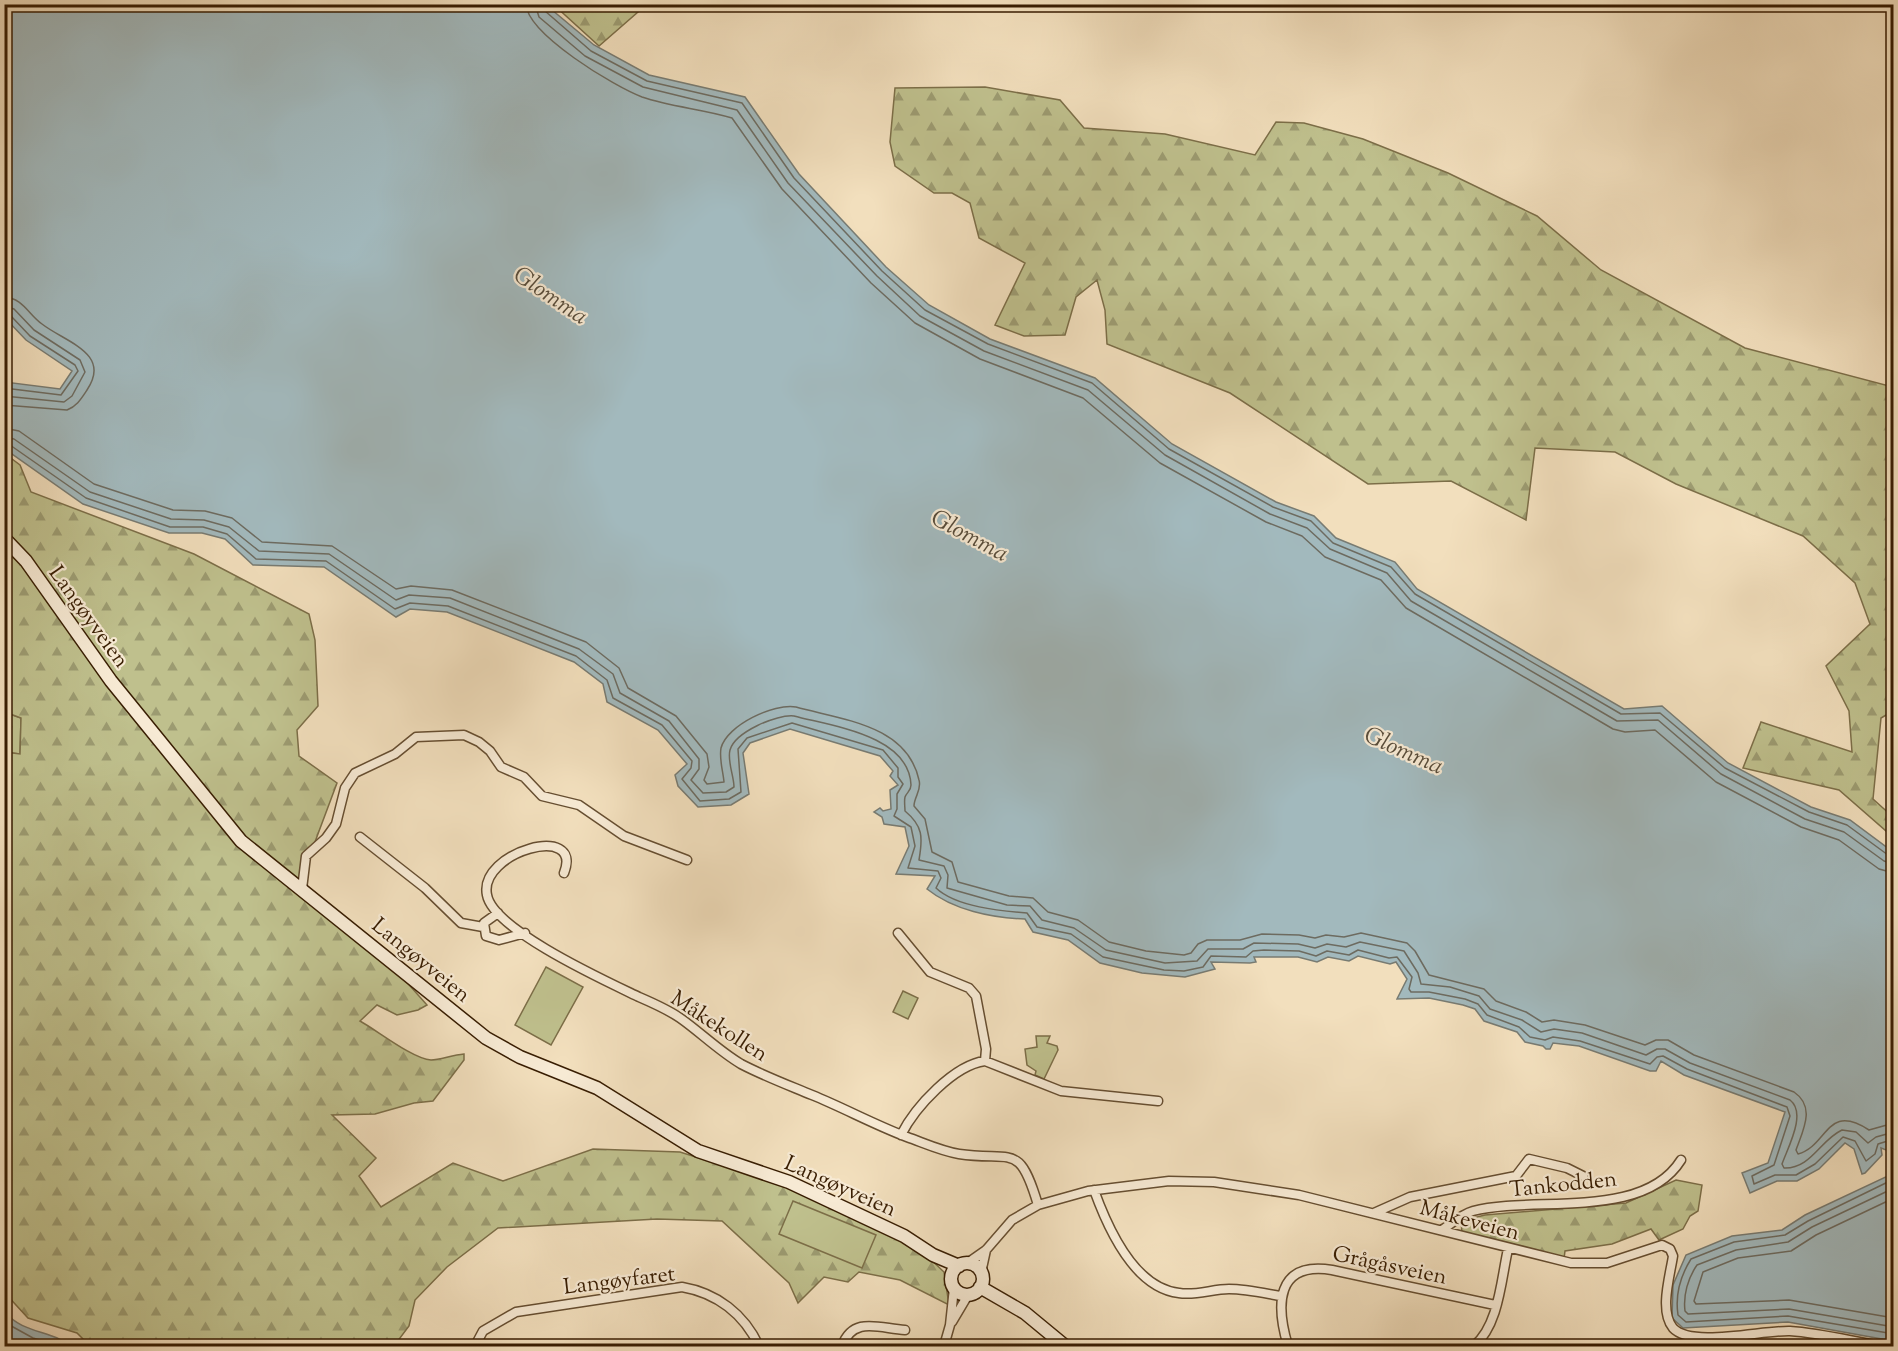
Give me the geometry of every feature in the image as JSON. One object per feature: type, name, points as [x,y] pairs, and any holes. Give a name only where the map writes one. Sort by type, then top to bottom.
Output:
[{"type":"main road","name":"Langøyveien","points":[[4,538],[26,561],[111,681],[226,824],[253,852],[486,1038],[505,1050],[597,1088],[698,1151],[800,1187],[904,1236],[933,1255],[962,1265]]},
{"type":"main road","name":"Langøyveien","points":[[933,1255],[952,1284]]},
{"type":"main road","points":[[962,1265],[975,1266],[981,1273],[980,1287],[968,1295],[952,1284],[952,1274],[962,1265]]},
{"type":"main road","points":[[980,1287],[1025,1313],[1065,1347]]},
{"type":"street","points":[[302,889],[306,856],[326,838],[336,824],[345,788],[351,777],[395,754],[411,740],[422,735],[464,735],[473,738],[490,752],[501,767],[524,777],[542,796],[579,805],[624,836],[687,860]]},
{"type":"street","points":[[360,837],[425,888],[461,923],[483,927]]},
{"type":"street","points":[[483,927],[488,919],[498,913],[487,896],[487,882],[493,870],[507,860],[537,845],[551,845],[563,855],[567,866],[564,873]]},
{"type":"street","name":"Måkekollen","points":[[498,913],[575,966],[678,1016],[740,1063],[901,1135],[959,1154],[1012,1158],[1022,1166],[1038,1205]]},
{"type":"street","points":[[483,927],[486,936],[494,940],[525,933]]},
{"type":"street","points":[[898,933],[930,972],[969,988],[976,996],[986,1049],[985,1060]]},
{"type":"street","points":[[901,1135],[914,1113],[931,1093],[976,1062],[985,1060],[1061,1091],[1158,1101]]},
{"type":"street","points":[[1374,1213],[1410,1197],[1516,1176],[1529,1159],[1567,1168],[1583,1176]]},
{"type":"street","name":"Tankodden","points":[[1442,1230],[1472,1211],[1602,1201],[1630,1195],[1646,1190],[1673,1174],[1681,1160]]},
{"type":"street","name":"Måkeveien","points":[[962,1265],[986,1251],[1012,1220],[1038,1205],[1094,1190],[1169,1180],[1214,1182],[1299,1195],[1442,1230],[1508,1249],[1588,1264],[1607,1263],[1662,1245],[1671,1249],[1673,1256],[1668,1316],[1672,1326],[1682,1336],[1701,1338],[1766,1331],[1792,1331],[1881,1347]]},
{"type":"street","points":[[1094,1190],[1107,1225],[1121,1250],[1144,1274],[1163,1289],[1187,1294],[1241,1289],[1280,1296],[1288,1347]]},
{"type":"street","points":[[1474,1347],[1484,1338],[1490,1326],[1508,1249]]},
{"type":"street","name":"Måkeveien","points":[[981,1273],[986,1251]]},
{"type":"street","name":"Grågåsveien","points":[[1280,1296],[1293,1276],[1307,1269],[1321,1268],[1495,1305]]},
{"type":"street","points":[[944,1347],[950,1325],[952,1284]]},
{"type":"street","name":"Langøyfaret","points":[[475,1347],[483,1331],[516,1312],[682,1287],[704,1292],[723,1302],[741,1320],[759,1347]]},
{"type":"street","points":[[950,1325],[968,1295]]},
{"type":"street","points":[[842,1347],[849,1332],[858,1327],[905,1330]]},
{"type":"green space","points":[[554,5],[646,5],[599,46]]},
{"type":"green space","points":[[985,87],[1060,100],[1084,128],[1165,134],[1255,155],[1276,122],[1304,123],[1363,139],[1448,173],[1537,216],[1601,270],[1745,348],[1893,387],[1893,711],[1881,718],[1873,799],[1893,817],[1893,837],[1839,790],[1743,768],[1761,722],[1852,752],[1849,711],[1826,666],[1870,624],[1855,583],[1803,536],[1676,484],[1615,452],[1535,448],[1526,520],[1451,481],[1368,484],[1230,393],[1107,344],[1105,310],[1097,280],[1076,297],[1065,335],[1024,336],[995,325],[1025,263],[979,238],[970,203],[952,193],[934,193],[895,166],[890,142],[895,88]]},
{"type":"green space","points":[[4,453],[20,465],[31,492],[194,554],[309,614],[315,640],[318,706],[297,730],[299,756],[337,783],[306,866],[306,900],[403,978],[427,1005],[418,1010],[397,1015],[377,1005],[360,1021],[405,1050],[424,1058],[435,1060],[464,1054],[464,1060],[433,1101],[414,1103],[375,1114],[332,1115],[376,1158],[359,1176],[381,1207],[453,1163],[503,1181],[593,1149],[680,1152],[804,1191],[922,1251],[944,1272],[949,1305],[900,1280],[859,1272],[848,1282],[824,1277],[798,1303],[789,1283],[722,1221],[657,1219],[498,1228],[447,1267],[415,1300],[409,1326],[394,1346],[90,1346],[77,1333],[28,1318],[4,1292],[4,752],[20,754],[21,718],[5,712]]},
{"type":"green space","points":[[4,712],[21,718],[20,754],[5,752]]},
{"type":"green space","points":[[546,967],[583,987],[551,1045],[515,1025]]},
{"type":"green space","points":[[903,991],[918,998],[908,1019],[893,1012]]},
{"type":"green space","points":[[1036,1036],[1050,1036],[1047,1043],[1057,1046],[1058,1050],[1044,1079],[1035,1075],[1036,1071],[1027,1065],[1025,1049],[1037,1047]]},
{"type":"green space","points":[[1676,1180],[1702,1185],[1698,1211],[1690,1216],[1683,1229],[1659,1240],[1651,1229],[1612,1244],[1565,1251],[1564,1259],[1462,1233],[1461,1221],[1485,1215],[1626,1203]]},
{"type":"green space","points":[[793,1201],[876,1235],[862,1268],[779,1234]]},
{"type":"water","name":"Glomma","points":[[5,4],[546,5],[594,45],[649,75],[745,97],[799,174],[886,267],[929,305],[990,339],[1095,378],[1172,444],[1276,502],[1314,516],[1336,538],[1395,562],[1417,589],[1624,709],[1662,706],[1728,763],[1811,807],[1850,820],[1893,852],[1893,1144],[1886,1150],[1881,1148],[1882,1155],[1865,1173],[1862,1174],[1854,1149],[1845,1143],[1819,1169],[1797,1181],[1777,1181],[1750,1193],[1742,1173],[1768,1163],[1785,1112],[1684,1075],[1661,1061],[1656,1071],[1650,1071],[1579,1046],[1553,1043],[1550,1049],[1546,1049],[1543,1046],[1525,1042],[1517,1032],[1484,1021],[1475,1009],[1429,998],[1397,999],[1407,979],[1396,962],[1390,964],[1358,956],[1349,961],[1328,957],[1317,962],[1298,957],[1254,957],[1256,962],[1250,963],[1211,962],[1215,969],[1185,977],[1142,973],[1100,963],[1068,940],[1033,932],[1025,919],[973,912],[937,896],[927,889],[935,876],[896,874],[909,846],[905,827],[884,824],[882,817],[874,812],[880,808],[883,811],[891,809],[890,790],[898,785],[890,776],[893,771],[880,756],[790,729],[750,743],[743,753],[749,794],[731,805],[698,807],[678,786],[675,775],[687,764],[658,730],[607,702],[603,684],[574,662],[447,612],[410,609],[396,617],[324,567],[253,565],[225,539],[202,533],[169,533],[83,504],[5,449],[5,382],[60,389],[72,371],[26,340],[5,318]]},
{"type":"water","points":[[1893,1170],[1893,1341],[1788,1322],[1683,1328],[1672,1318],[1673,1285],[1686,1255],[1732,1236],[1782,1230],[1805,1215],[1888,1176]]},
{"type":"water","points":[[5,1312],[20,1324],[55,1337],[70,1346],[5,1346]]}]
